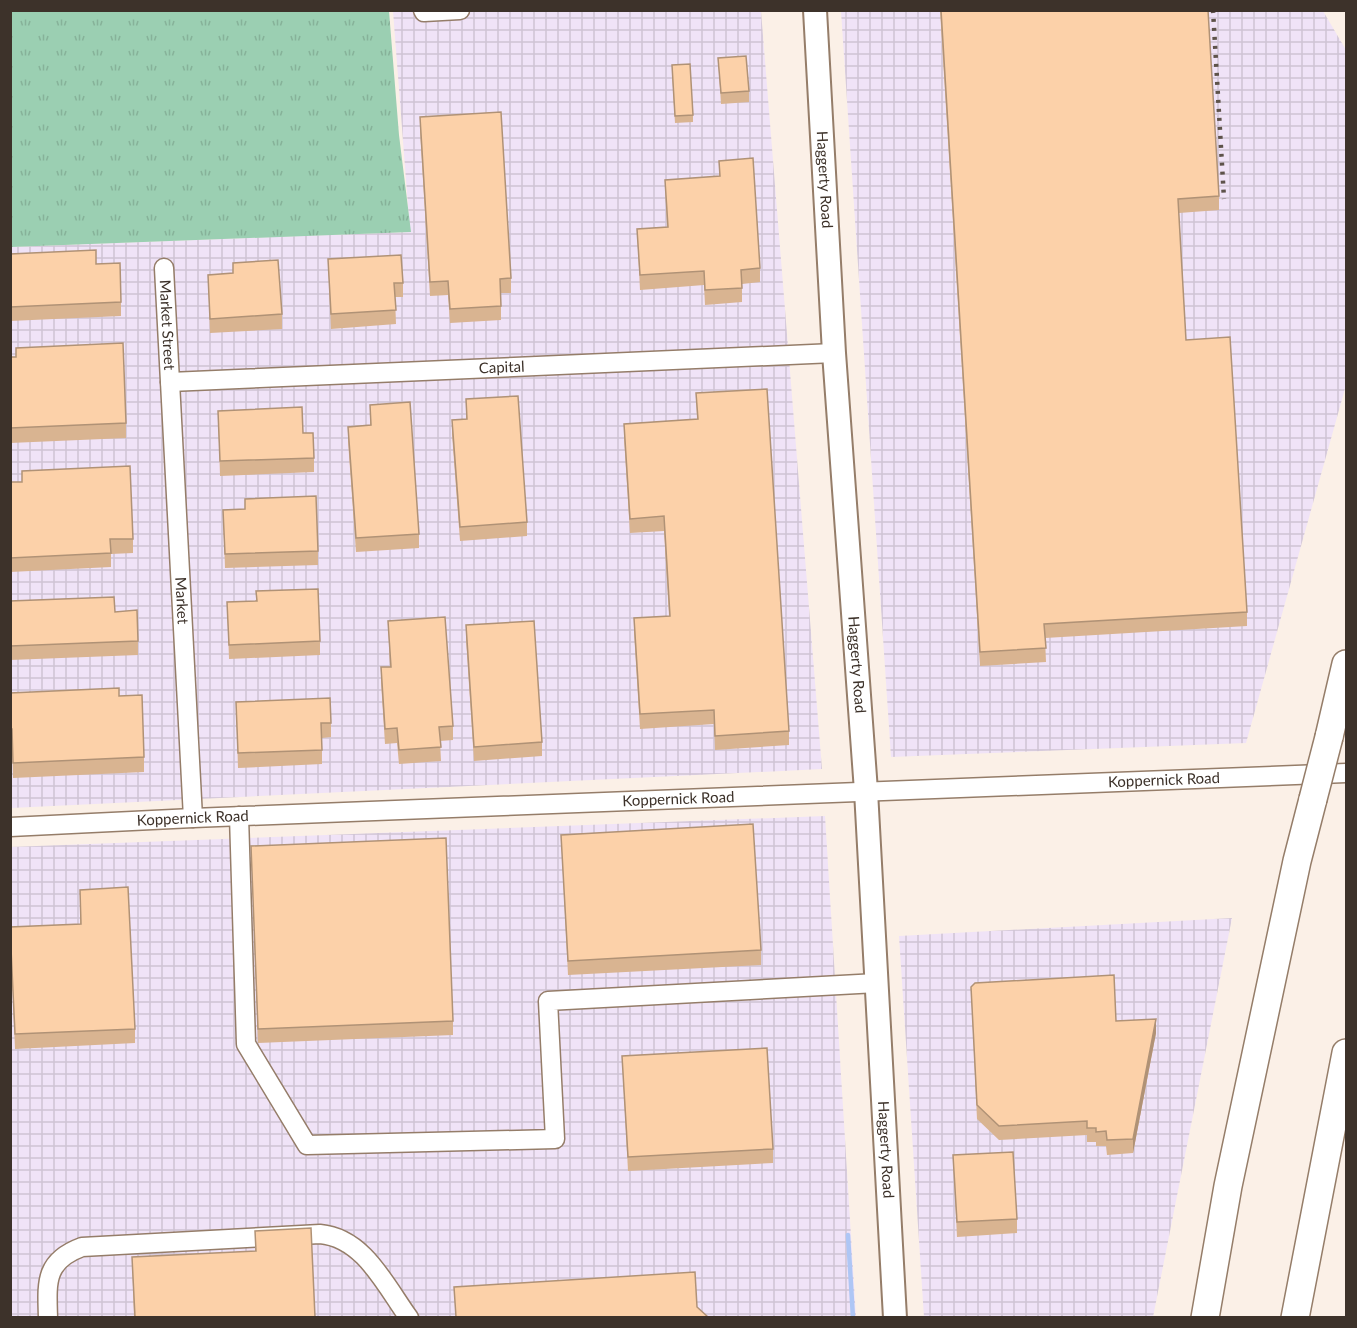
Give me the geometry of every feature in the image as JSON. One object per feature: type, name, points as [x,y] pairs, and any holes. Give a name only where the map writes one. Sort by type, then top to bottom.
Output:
[{"type":"highway","points":[[1205,1317],[1230,1174],[1297,861],[1347,664]]},
{"type":"highway","points":[[1295,1317],[1347,1053]]},
{"type":"main road","name":"Haggerty Road","points":[[814,10],[834,353],[866,791],[895,1317]]},
{"type":"street","points":[[423,10],[424,12],[460,10]]},
{"type":"street","name":"Market Street","points":[[164,268],[170,382]]},
{"type":"street","name":"Capital","points":[[170,382],[834,353]]},
{"type":"street","name":"Market","points":[[170,382],[193,818]]},
{"type":"street","name":"Koppernick Road","points":[[10,827],[1347,773]]},
{"type":"street","points":[[239,816],[246,1044],[307,1145],[555,1139],[548,1001],[877,982]]},
{"type":"street","points":[[48,1317],[47,1288],[53,1267],[66,1254],[82,1247],[320,1234],[345,1240],[363,1253],[409,1317]]},
{"type":"shaded area","points":[[393,11],[761,11],[822,769],[11,808],[10,247],[410,232]]},
{"type":"shaded area","points":[[841,11],[1323,11],[1346,50],[1346,385],[1246,743],[891,757]]},
{"type":"shaded area","points":[[825,816],[856,1317],[11,1317],[10,847]]},
{"type":"shaded area","points":[[1232,918],[1153,1317],[924,1317],[899,936]]},
{"type":"green space","points":[[10,11],[389,11],[399,135],[411,232],[11,247]]},
{"type":"building","points":[[941,10],[1208,10],[1219,196],[1178,199],[1186,340],[1230,337],[1247,612],[1044,624],[1046,648],[980,652]]},
{"type":"building","points":[[746,56],[749,91],[721,93],[718,58]]},
{"type":"building","points":[[690,64],[693,115],[675,116],[672,65]]},
{"type":"building","points":[[501,112],[511,278],[500,279],[501,306],[450,309],[448,281],[430,282],[420,117]]},
{"type":"building","points":[[753,158],[760,268],[741,270],[742,288],[705,290],[704,271],[640,275],[637,229],[668,227],[665,180],[720,176],[719,161]]},
{"type":"building","points":[[96,250],[96,264],[120,263],[121,302],[10,307],[10,254]]},
{"type":"building","points":[[401,255],[403,283],[394,283],[396,310],[331,314],[328,259]]},
{"type":"building","points":[[278,260],[282,314],[210,319],[208,275],[233,273],[233,263]]},
{"type":"building","points":[[123,343],[126,423],[10,428],[10,357],[16,357],[16,348]]},
{"type":"building","points":[[767,389],[789,731],[715,736],[714,710],[640,714],[634,618],[670,616],[664,516],[630,519],[624,424],[698,419],[696,393]]},
{"type":"building","points":[[518,396],[527,522],[460,527],[452,420],[467,419],[466,399]]},
{"type":"building","points":[[410,402],[419,534],[356,538],[348,427],[371,425],[370,405]]},
{"type":"building","points":[[302,407],[303,433],[313,433],[314,458],[220,461],[218,411]]},
{"type":"building","points":[[130,466],[133,539],[110,539],[111,553],[10,558],[10,482],[22,482],[22,471]]},
{"type":"building","points":[[316,496],[318,551],[225,554],[223,510],[245,509],[245,499]]},
{"type":"building","points":[[318,589],[320,641],[229,645],[227,602],[257,601],[256,591]]},
{"type":"building","points":[[114,597],[115,612],[137,610],[138,641],[10,646],[10,601]]},
{"type":"building","points":[[445,617],[453,726],[439,727],[441,747],[399,750],[397,728],[385,729],[381,667],[391,667],[388,621]]},
{"type":"building","points":[[534,621],[542,742],[474,747],[466,625]]},
{"type":"building","points":[[119,688],[119,696],[142,695],[144,757],[13,763],[10,693]]},
{"type":"building","points":[[330,698],[331,723],[321,723],[322,750],[238,753],[236,702]]},
{"type":"building","points":[[753,824],[761,950],[568,961],[561,835]]},
{"type":"building","points":[[446,838],[453,1021],[258,1029],[251,846]]},
{"type":"building","points":[[128,887],[135,1029],[15,1034],[10,927],[81,924],[80,890]]},
{"type":"building","points":[[1114,975],[1116,1021],[1156,1019],[1133,1139],[1107,1140],[1106,1131],[1096,1132],[1096,1128],[1087,1128],[1087,1121],[999,1126],[977,1105],[971,987],[975,983]]},
{"type":"building","points":[[767,1048],[773,1149],[628,1157],[622,1056]]},
{"type":"building","points":[[1013,1152],[1017,1219],[957,1222],[953,1155]]},
{"type":"building","points":[[311,1228],[315,1317],[135,1317],[132,1257],[256,1251],[255,1231]]},
{"type":"building","points":[[695,1272],[697,1307],[708,1317],[456,1317],[454,1287]]},
{"type":"waterway","points":[[848,1235],[853,1318]]},
{"type":"railway","points":[[1213,10],[1224,199]]}]
